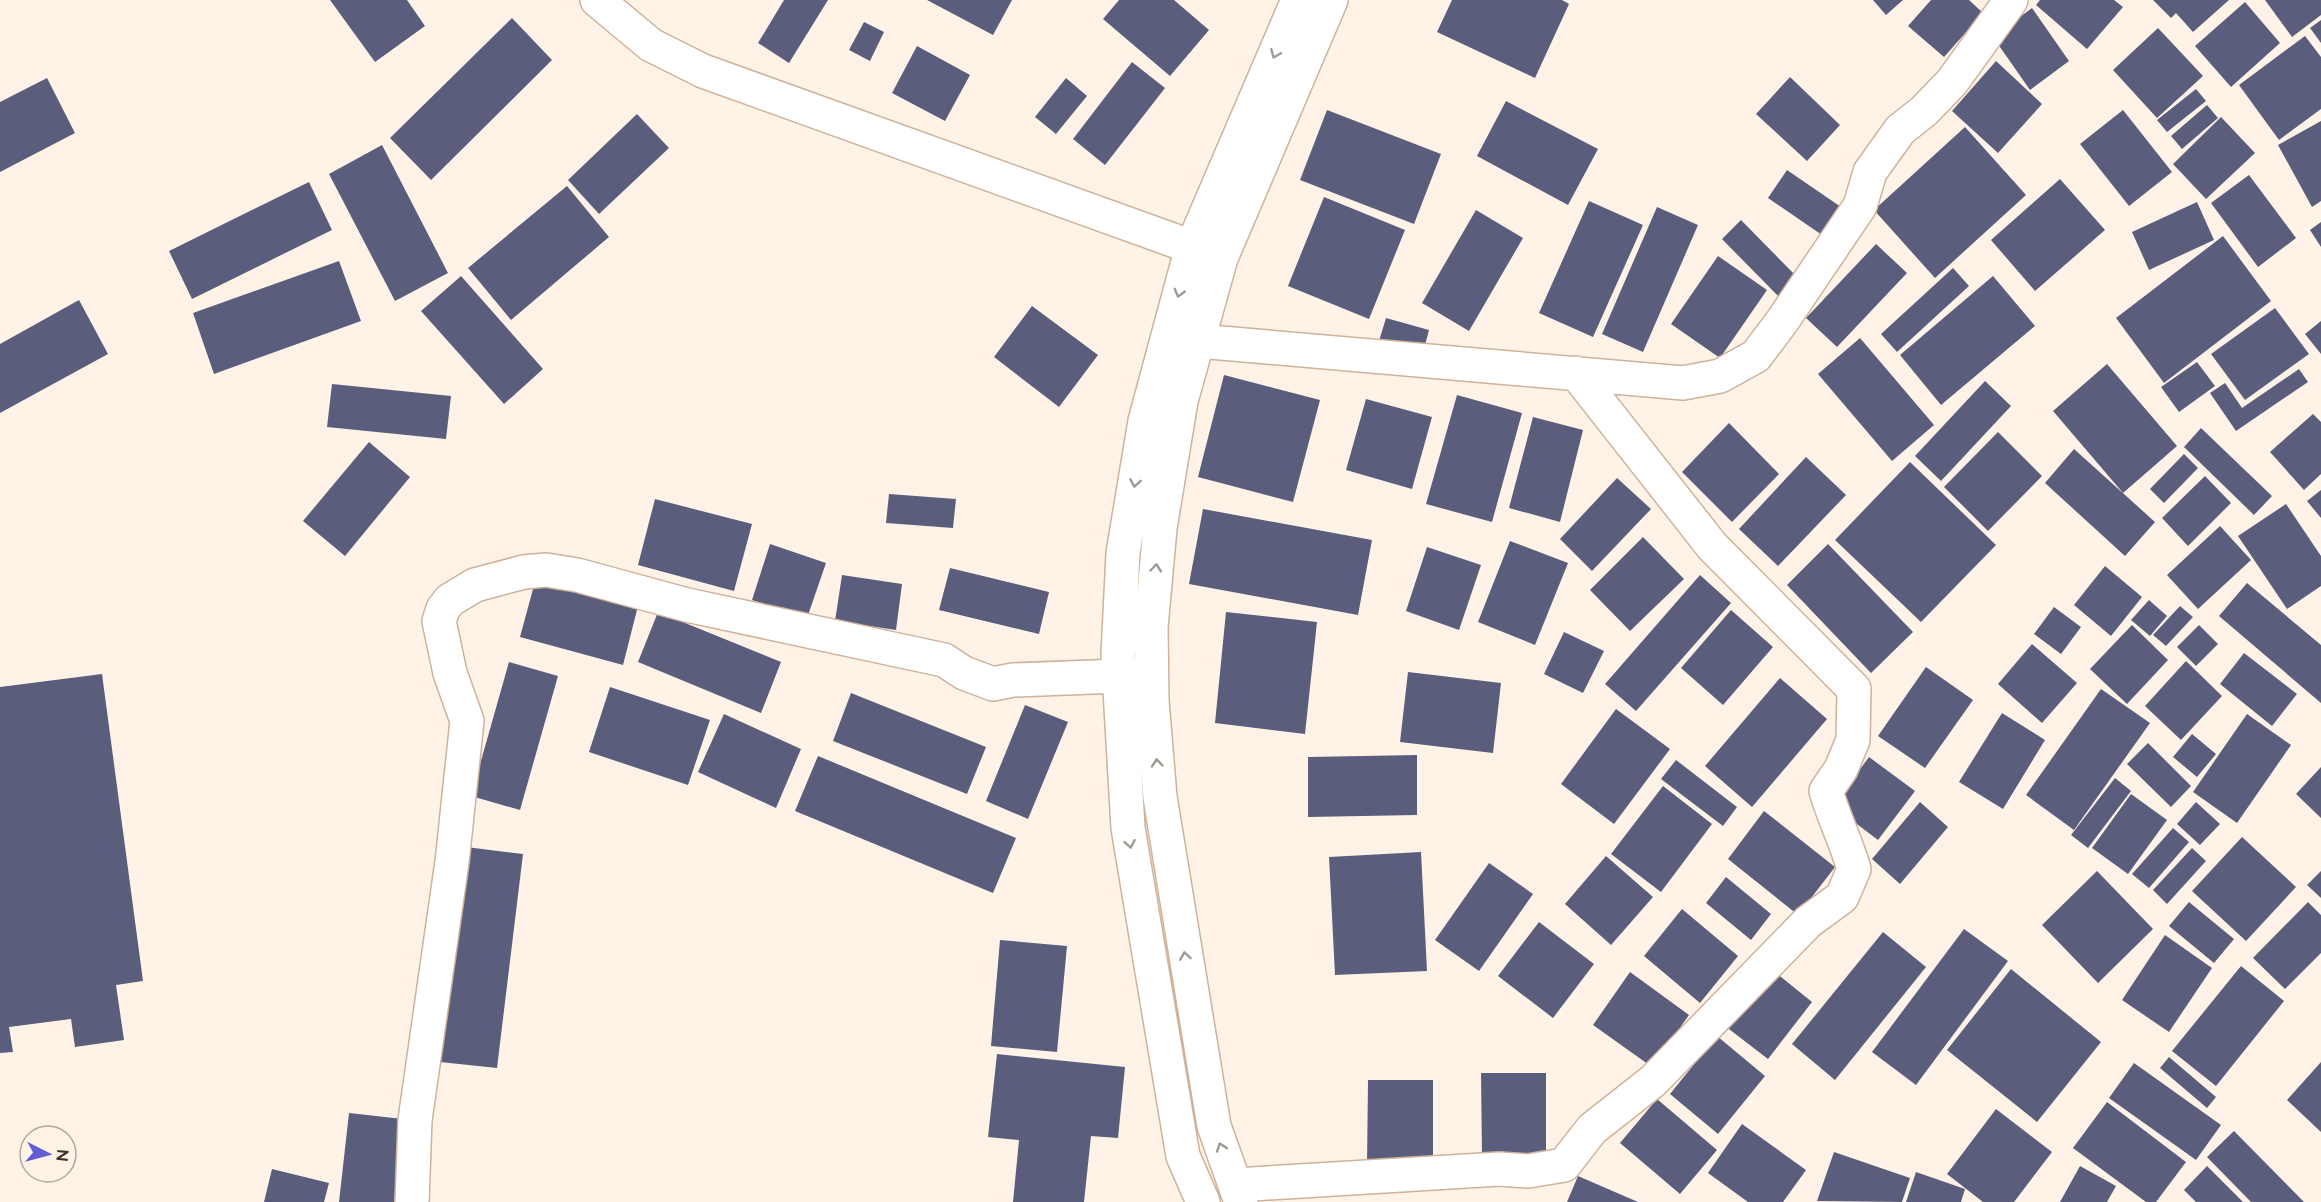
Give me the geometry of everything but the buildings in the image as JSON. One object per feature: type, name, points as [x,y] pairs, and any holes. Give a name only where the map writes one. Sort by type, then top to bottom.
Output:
[{"type":"street","points":[[597,0],[651,45],[703,71],[1192,247]]},
{"type":"street","points":[[1203,1202],[1183,1156],[1128,828],[1118,655],[1123,553],[1145,421],[1192,247],[1298,0]]},
{"type":"street","points":[[1332,0],[1221,258],[1181,401],[1160,528],[1151,627],[1152,701],[1160,796],[1214,1126],[1238,1194],[1499,1169],[1528,1171],[1564,1165],[1592,1129],[1653,1081],[1808,922],[1842,897],[1854,870],[1845,839],[1832,812],[1826,791],[1841,769],[1853,740],[1854,689],[1712,546],[1576,374]]},
{"type":"street","points":[[1198,341],[1683,383],[1720,376],[1756,356],[1860,206],[1870,172],[1900,130],[1924,111],[1952,82],[2011,0]]},
{"type":"street","points":[[412,1202],[415,1120],[452,862],[467,721],[450,673],[439,621],[443,609],[450,600],[475,585],[524,572],[546,570],[577,575],[687,605],[944,660],[964,673],[993,684],[1013,680],[1119,676]]}]
